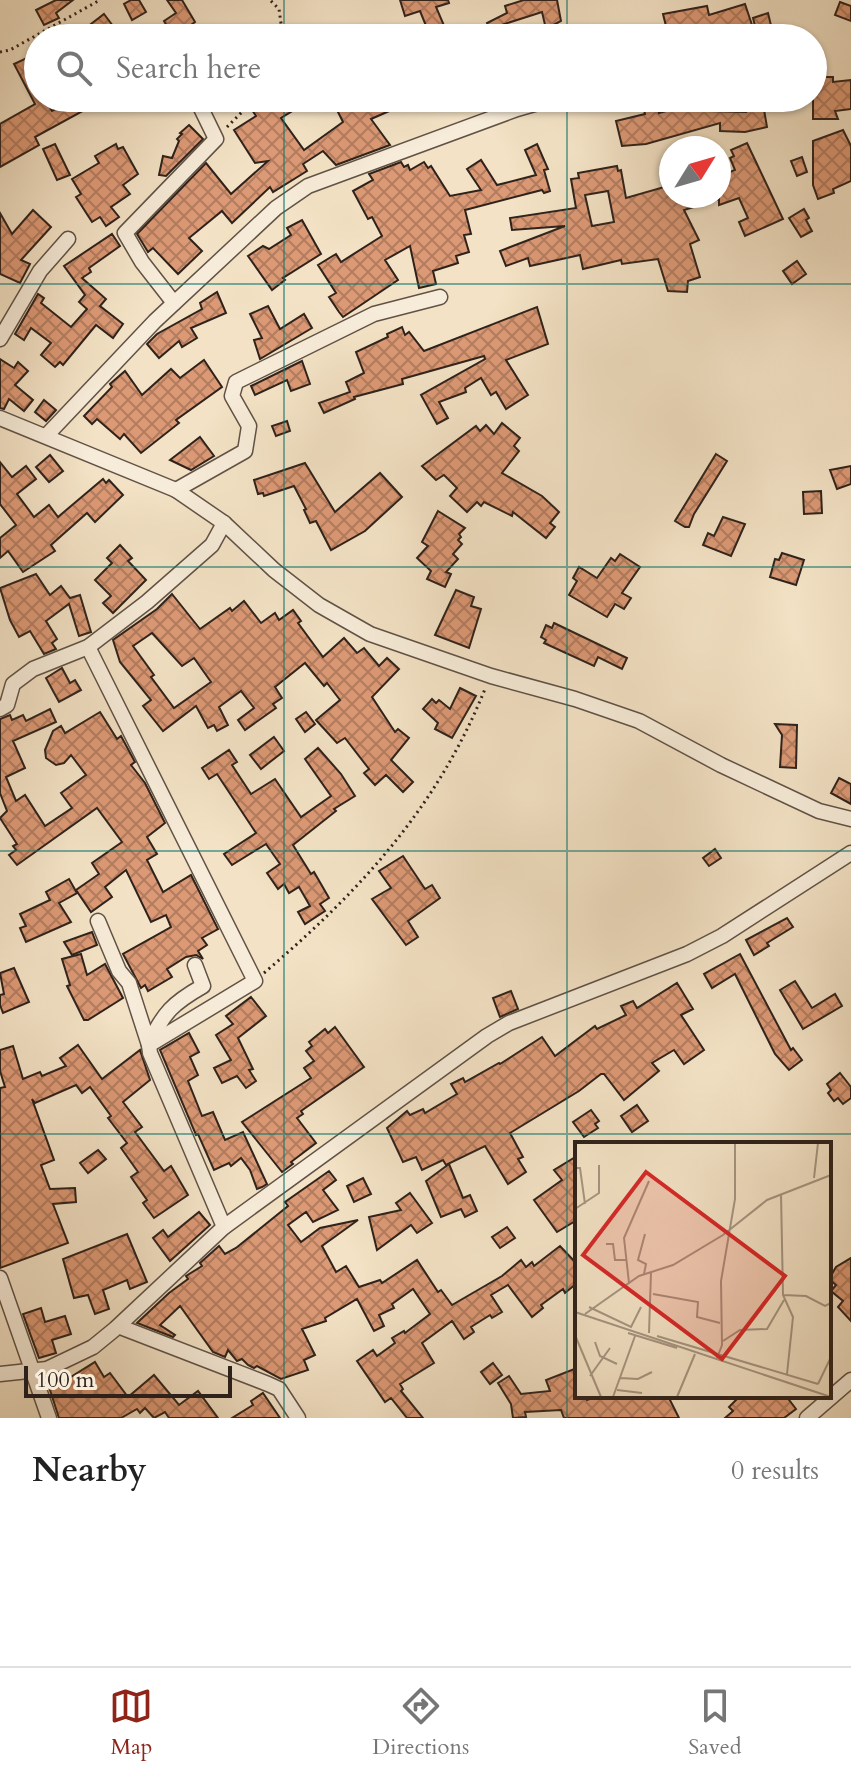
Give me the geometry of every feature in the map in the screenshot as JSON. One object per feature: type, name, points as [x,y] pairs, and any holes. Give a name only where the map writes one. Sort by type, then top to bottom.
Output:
[{"type":"street","points":[[174,303],[142,262],[125,233],[216,139],[203,112]]},
{"type":"street","points":[[46,436],[174,303],[276,208],[308,186],[509,112]]},
{"type":"street","points":[[0,339],[40,271],[68,239]]},
{"type":"street","points":[[176,490],[245,451],[249,426],[232,396],[236,382],[374,314],[440,297]]},
{"type":"street","points":[[0,418],[176,490],[224,523],[274,570],[332,612],[370,634],[491,676],[575,699],[639,721],[735,772],[819,811],[851,819]]},
{"type":"street","points":[[0,709],[7,705],[13,684],[33,669],[88,647],[147,602],[212,545],[224,523]]},
{"type":"street","points":[[88,647],[255,981],[149,1045]]},
{"type":"street","points":[[0,1374],[34,1373],[56,1365],[104,1338],[224,1227],[487,1036],[509,1023],[687,954],[722,936],[851,853]]},
{"type":"street","points":[[98,921],[119,971],[129,983],[150,1053],[224,1227]]},
{"type":"street","points":[[149,1045],[159,1022],[175,1001],[203,986],[195,965]]},
{"type":"street","points":[[0,1278],[49,1418]]},
{"type":"street","points":[[123,1328],[279,1389],[298,1418]]},
{"type":"street","points":[[831,1397],[851,1380]]},
{"type":"street","points":[[807,1418],[830,1398]]},
{"type":"path","points":[[57,24],[100,0]]},
{"type":"path","points":[[271,1],[279,9],[281,24]]},
{"type":"path","points":[[0,52],[24,42]]},
{"type":"path","points":[[216,139],[242,112]]},
{"type":"path","points":[[255,981],[319,927],[394,846],[442,778],[470,727],[491,676]]},
{"type":"building","points":[[56,0],[73,0],[56,13],[59,18],[46,24],[36,10]]},
{"type":"building","points":[[139,0],[146,12],[132,20],[124,4]]},
{"type":"building","points":[[167,0],[182,0],[195,22],[166,24],[164,21],[176,13]]},
{"type":"building","points":[[400,0],[448,0],[449,3],[436,7],[443,24],[425,24],[420,11],[405,16]]},
{"type":"building","points":[[524,0],[557,0],[561,21],[545,24],[542,12],[505,24],[487,24],[507,13],[505,6]]},
{"type":"building","points":[[840,2],[851,6],[851,21],[835,15]]},
{"type":"building","points":[[745,4],[752,24],[666,24],[663,14],[707,6],[709,15]]},
{"type":"building","points":[[768,13],[771,24],[754,24],[753,18]]},
{"type":"building","points":[[104,14],[112,24],[91,24]]},
{"type":"building","points":[[24,59],[24,83],[14,64]]},
{"type":"building","points":[[827,77],[833,77],[833,82],[851,80],[851,109],[835,111],[838,119],[813,119],[813,112],[827,112]]},
{"type":"building","points":[[24,110],[81,112],[35,137],[39,145],[0,167],[0,124]]},
{"type":"building","points":[[253,112],[291,112],[281,118],[304,150],[343,122],[338,112],[387,112],[371,119],[390,145],[336,165],[323,151],[303,164],[307,171],[273,192],[270,187],[232,223],[222,211],[189,238],[202,251],[178,274],[153,248],[148,252],[137,234],[206,163],[231,194],[268,161],[255,163],[234,130],[256,116]]},
{"type":"building","points":[[644,112],[764,112],[767,127],[745,132],[720,131],[720,123],[674,136],[659,136],[659,140],[646,144],[622,146],[616,121]]},
{"type":"building","points":[[189,125],[203,139],[166,176],[159,175],[163,156],[172,158],[180,133]]},
{"type":"building","points":[[843,130],[851,146],[851,181],[818,199],[813,185],[813,141]]},
{"type":"building","points":[[747,143],[783,219],[745,236],[739,222],[748,218],[739,198],[731,201],[731,172],[735,170],[731,158],[734,156],[731,150]]},
{"type":"building","points":[[55,144],[70,175],[57,180],[43,149]]},
{"type":"building","points":[[116,144],[118,149],[123,147],[138,174],[123,185],[130,194],[111,207],[119,217],[106,226],[100,217],[92,222],[76,197],[81,194],[72,179],[99,163],[95,156]]},
{"type":"building","points":[[537,144],[548,169],[544,170],[550,191],[544,193],[542,190],[465,210],[471,234],[464,235],[469,252],[456,256],[458,263],[433,271],[436,284],[419,288],[410,246],[385,260],[398,280],[343,317],[329,297],[336,293],[318,265],[336,254],[341,262],[382,236],[372,217],[368,219],[353,191],[373,180],[369,174],[401,162],[404,167],[408,165],[410,170],[424,162],[428,168],[431,166],[450,196],[481,190],[467,169],[481,160],[497,185],[536,175],[525,150]]},
{"type":"building","points":[[802,157],[807,172],[797,176],[791,161]]},
{"type":"building","points":[[617,166],[618,171],[621,170],[626,198],[659,188],[659,208],[690,208],[684,210],[699,240],[690,244],[700,277],[688,281],[687,292],[668,291],[658,259],[622,264],[621,260],[583,269],[580,255],[530,266],[528,258],[506,266],[500,251],[565,226],[512,230],[510,218],[576,208],[571,179],[579,178],[578,173]],"holes":[[[608,191],[614,222],[592,226],[585,195]]]},
{"type":"building","points":[[804,209],[812,231],[801,237],[789,218]]},
{"type":"building","points":[[33,210],[51,227],[21,260],[30,264],[20,283],[0,274],[0,213],[12,234]]},
{"type":"building","points":[[302,220],[321,254],[283,278],[285,280],[272,290],[248,256],[263,246],[269,249],[291,235],[287,228]]},
{"type":"building","points":[[112,234],[120,246],[89,268],[91,272],[82,278],[106,299],[100,306],[123,324],[113,338],[96,325],[63,365],[60,362],[55,367],[41,355],[51,343],[31,328],[24,340],[15,334],[38,294],[44,298],[41,303],[71,327],[87,309],[79,302],[85,295],[64,266]]},
{"type":"building","points":[[797,261],[806,274],[792,284],[783,271]]},
{"type":"building","points":[[217,292],[226,313],[191,328],[197,338],[182,347],[179,341],[159,358],[147,344],[157,334],[202,309],[200,303]]},
{"type":"building","points":[[268,306],[280,329],[304,314],[312,328],[260,359],[254,340],[262,338],[250,314]]},
{"type":"building","points":[[537,307],[548,344],[506,360],[528,395],[506,409],[496,392],[491,395],[481,378],[465,388],[466,392],[439,402],[448,418],[437,424],[421,395],[485,359],[484,356],[402,379],[403,384],[354,397],[324,413],[319,403],[350,392],[346,382],[364,373],[356,352],[402,327],[405,335],[409,332],[424,351]]},
{"type":"building","points":[[0,359],[14,368],[18,362],[28,371],[15,385],[33,400],[24,411],[9,399],[4,409],[0,408]]},
{"type":"building","points":[[204,360],[222,387],[176,420],[179,423],[141,453],[124,434],[120,439],[97,419],[92,424],[84,416],[125,371],[142,395],[171,369],[180,378]]},
{"type":"building","points":[[302,361],[310,384],[291,391],[287,380],[255,395],[251,386]]},
{"type":"building","points":[[44,400],[56,410],[46,421],[35,412]]},
{"type":"building","points":[[287,421],[290,431],[276,436],[272,426]]},
{"type":"building","points":[[502,423],[520,438],[514,446],[519,451],[502,473],[542,496],[559,512],[550,523],[555,527],[546,538],[513,512],[512,516],[484,502],[481,506],[477,502],[467,512],[450,496],[457,488],[444,475],[436,480],[422,466],[476,426],[480,431],[486,425],[494,434]]},
{"type":"building","points":[[200,437],[214,456],[191,470],[170,460]]},
{"type":"building","points":[[716,454],[727,461],[689,527],[685,527],[675,521]]},
{"type":"building","points":[[50,455],[63,471],[49,482],[36,467]]},
{"type":"building","points":[[0,462],[12,477],[26,466],[36,479],[17,494],[34,517],[49,505],[58,517],[103,479],[106,483],[109,480],[123,495],[95,522],[87,513],[51,545],[55,551],[23,572],[8,551],[0,558],[0,538],[16,525],[0,504]]},
{"type":"building","points":[[305,463],[335,512],[380,473],[402,497],[365,531],[331,550],[316,521],[310,523],[294,486],[264,496],[263,493],[258,494],[254,480]]},
{"type":"building","points":[[851,466],[851,484],[837,489],[830,470]]},
{"type":"building","points":[[821,491],[822,513],[804,514],[803,492]]},
{"type":"building","points":[[438,511],[465,528],[459,534],[461,537],[458,540],[462,544],[453,554],[458,559],[446,572],[451,574],[445,587],[427,579],[431,571],[417,558],[428,546],[422,542]]},
{"type":"building","points":[[723,517],[745,524],[731,556],[703,545],[708,533],[714,536]]},
{"type":"building","points":[[120,545],[132,558],[128,561],[146,580],[113,613],[103,603],[111,596],[95,580],[112,563],[107,558]]},
{"type":"building","points":[[782,553],[804,560],[796,585],[770,577],[775,559],[779,560]]},
{"type":"building","points":[[620,554],[640,567],[622,593],[631,598],[624,609],[615,604],[607,617],[569,595],[577,581],[573,578],[579,567],[597,578],[611,558],[615,561]]},
{"type":"building","points":[[36,574],[50,595],[61,586],[70,598],[80,595],[91,632],[79,636],[69,604],[46,621],[57,639],[52,643],[56,649],[44,654],[30,631],[19,637],[0,588]]},
{"type":"building","points":[[456,590],[474,597],[471,606],[481,609],[469,648],[435,635]]},
{"type":"building","points":[[172,594],[200,629],[244,601],[261,623],[275,613],[279,620],[293,610],[301,621],[298,623],[323,657],[344,638],[357,653],[364,648],[379,666],[387,658],[399,669],[372,697],[395,732],[398,729],[409,738],[391,760],[413,782],[403,792],[386,775],[375,785],[364,773],[369,769],[345,738],[337,743],[316,720],[340,700],[305,663],[275,687],[282,698],[273,704],[276,708],[245,730],[238,720],[254,708],[241,691],[219,707],[228,725],[217,731],[214,725],[208,728],[196,706],[163,731],[143,706],[151,700],[120,662],[113,640],[157,609]],"holes":[[[152,633],[182,666],[194,658],[211,682],[174,708],[133,646]]]},
{"type":"building","points":[[554,623],[627,658],[622,669],[598,657],[594,666],[544,643],[546,640],[541,637],[546,625],[552,628]]},
{"type":"building","points":[[62,668],[70,683],[75,680],[81,690],[59,702],[46,678]]},
{"type":"building","points":[[460,688],[476,696],[452,738],[435,729],[438,723],[423,709],[432,699],[436,703],[439,700],[450,709]]},
{"type":"building","points":[[50,709],[56,722],[13,741],[25,768],[6,777],[16,801],[25,795],[45,826],[72,808],[61,793],[86,775],[71,755],[64,763],[56,765],[46,758],[45,750],[53,731],[61,726],[65,733],[100,712],[117,739],[121,736],[135,762],[131,765],[145,783],[165,823],[147,837],[157,854],[147,860],[163,892],[191,875],[218,929],[202,938],[207,945],[198,951],[203,959],[196,955],[186,957],[167,969],[172,977],[148,991],[145,985],[141,988],[123,954],[171,927],[166,915],[151,922],[126,870],[105,887],[112,897],[91,912],[76,890],[99,874],[92,863],[122,842],[97,808],[17,865],[9,855],[16,850],[13,846],[17,844],[0,818],[7,811],[0,793],[0,719],[10,715],[12,720],[23,715],[26,721]]},
{"type":"building","points":[[306,712],[315,724],[305,732],[296,719]]},
{"type":"building","points":[[775,724],[797,725],[796,768],[780,767],[782,735]]},
{"type":"building","points":[[274,737],[284,751],[261,769],[250,755]]},
{"type":"building","points":[[318,748],[355,796],[334,809],[336,811],[293,845],[329,898],[320,904],[325,911],[305,924],[298,912],[310,906],[299,887],[289,893],[284,884],[278,889],[267,873],[280,864],[266,844],[232,865],[224,854],[256,833],[217,774],[209,779],[202,768],[229,750],[237,762],[232,765],[251,794],[275,779],[301,817],[331,796],[305,759]]},
{"type":"building","points":[[839,778],[851,784],[851,804],[831,793]]},
{"type":"building","points":[[715,849],[721,858],[709,866],[703,858]]},
{"type":"building","points":[[403,856],[425,889],[432,885],[440,898],[408,921],[418,937],[406,945],[372,899],[391,888],[379,871]]},
{"type":"building","points":[[69,879],[77,893],[59,903],[71,922],[26,942],[20,928],[26,926],[20,914],[50,900],[46,892]]},
{"type":"building","points":[[787,918],[793,927],[754,955],[746,940]]},
{"type":"building","points":[[92,932],[97,945],[72,955],[64,942]]},
{"type":"building","points":[[81,954],[87,975],[105,964],[123,998],[88,1020],[84,1020],[67,986],[70,985],[62,959]]},
{"type":"building","points":[[740,954],[791,1050],[793,1048],[802,1060],[789,1070],[775,1054],[735,974],[712,988],[704,974]]},
{"type":"building","points":[[14,968],[29,1002],[3,1013],[0,995],[4,994],[0,973]]},
{"type":"building","points":[[795,981],[812,1008],[835,994],[842,1006],[803,1029],[780,990]]},
{"type":"building","points":[[677,983],[693,1009],[681,1015],[704,1050],[684,1064],[674,1050],[652,1063],[659,1071],[624,1100],[601,1074],[510,1133],[523,1157],[518,1159],[526,1172],[508,1184],[485,1146],[446,1165],[443,1160],[422,1170],[416,1157],[403,1162],[387,1128],[407,1111],[410,1115],[423,1109],[425,1113],[457,1094],[451,1084],[463,1078],[465,1082],[500,1064],[542,1037],[555,1056],[595,1026],[597,1029],[626,1015],[621,1006],[633,1001],[637,1008]]},
{"type":"building","points":[[511,991],[518,1009],[500,1017],[493,998]]},
{"type":"building","points":[[251,997],[266,1016],[238,1038],[256,1081],[246,1088],[237,1076],[222,1083],[214,1068],[231,1060],[216,1035],[233,1024],[226,1016]]},
{"type":"building","points":[[335,1027],[364,1067],[301,1111],[303,1114],[297,1118],[316,1143],[282,1172],[242,1122],[311,1078],[304,1068],[314,1061],[306,1051],[312,1046],[309,1042],[325,1029],[328,1033]]},
{"type":"building","points":[[189,1033],[199,1052],[190,1057],[198,1075],[188,1081],[202,1116],[213,1112],[225,1140],[243,1132],[267,1184],[262,1187],[257,1189],[250,1170],[241,1158],[231,1166],[229,1163],[214,1170],[196,1135],[160,1050]]},
{"type":"building","points":[[78,1045],[102,1079],[140,1050],[150,1080],[123,1102],[142,1127],[135,1132],[164,1171],[171,1166],[188,1195],[154,1218],[143,1203],[147,1200],[131,1177],[138,1172],[121,1148],[127,1143],[90,1087],[82,1093],[76,1085],[35,1103],[32,1099],[54,1160],[41,1165],[50,1189],[75,1188],[76,1202],[53,1204],[68,1243],[0,1268],[0,1088],[5,1087],[0,1071],[0,1050],[13,1046],[23,1079],[40,1072],[42,1076],[66,1066],[60,1058]]},
{"type":"building","points":[[840,1073],[851,1087],[851,1098],[843,1104],[838,1098],[834,1101],[828,1093],[831,1090],[827,1084]]},
{"type":"building","points":[[637,1105],[648,1121],[632,1132],[621,1116]]},
{"type":"building","points":[[591,1110],[599,1121],[595,1124],[598,1128],[584,1137],[573,1122]]},
{"type":"building","points":[[98,1150],[106,1159],[88,1173],[80,1163]]},
{"type":"building","points":[[575,1157],[575,1221],[557,1232],[534,1200],[562,1180],[554,1170]]},
{"type":"building","points":[[449,1164],[463,1198],[470,1195],[477,1211],[465,1217],[461,1209],[441,1217],[426,1181]]},
{"type":"building","points":[[329,1171],[336,1180],[323,1190],[338,1210],[313,1222],[306,1212],[288,1225],[301,1242],[320,1228],[358,1220],[322,1246],[336,1272],[346,1266],[359,1287],[380,1280],[382,1283],[417,1260],[438,1292],[441,1290],[452,1305],[502,1276],[521,1260],[526,1267],[532,1262],[534,1266],[560,1246],[575,1262],[575,1285],[565,1293],[563,1289],[541,1305],[543,1308],[532,1317],[508,1285],[491,1295],[502,1312],[492,1318],[490,1315],[471,1327],[474,1332],[464,1339],[452,1321],[422,1343],[434,1363],[400,1384],[401,1391],[423,1418],[407,1418],[391,1398],[385,1402],[357,1361],[373,1350],[377,1356],[395,1343],[392,1338],[405,1333],[430,1314],[413,1289],[392,1304],[394,1308],[379,1315],[384,1326],[374,1331],[357,1299],[325,1318],[326,1321],[302,1329],[315,1355],[304,1360],[308,1370],[281,1379],[257,1366],[248,1365],[242,1359],[237,1361],[228,1350],[225,1357],[213,1352],[180,1306],[160,1325],[175,1335],[173,1337],[137,1323],[188,1279],[186,1276],[202,1266],[200,1263],[219,1246],[225,1254],[236,1248],[288,1206],[285,1202]]},
{"type":"building","points":[[363,1178],[371,1194],[354,1202],[347,1186]]},
{"type":"building","points":[[410,1193],[432,1223],[417,1233],[411,1225],[377,1250],[369,1217],[401,1210],[396,1203]]},
{"type":"building","points":[[199,1212],[210,1225],[170,1261],[153,1238],[163,1230],[168,1237]]},
{"type":"building","points":[[507,1227],[515,1238],[500,1248],[492,1237]]},
{"type":"building","points":[[127,1234],[147,1282],[130,1289],[127,1280],[103,1290],[109,1309],[95,1314],[88,1295],[74,1298],[63,1259]]},
{"type":"building","points":[[851,1258],[851,1321],[838,1307],[843,1301],[831,1291],[836,1285],[831,1281],[831,1276],[836,1267]]},
{"type":"building","points":[[41,1308],[45,1322],[65,1316],[71,1334],[52,1340],[56,1353],[39,1358],[23,1314]]},
{"type":"building","points":[[95,1362],[104,1377],[110,1373],[128,1397],[154,1375],[179,1405],[198,1391],[218,1418],[169,1418],[165,1412],[154,1418],[145,1408],[140,1413],[137,1409],[121,1418],[59,1418],[50,1390]]},
{"type":"building","points":[[493,1363],[502,1375],[490,1384],[481,1372]]},
{"type":"building","points":[[575,1369],[575,1398],[669,1398],[679,1418],[564,1418],[561,1410],[525,1412],[526,1417],[513,1418],[511,1404],[498,1383],[509,1376],[521,1394],[550,1391],[546,1380]]},
{"type":"building","points":[[263,1393],[280,1418],[232,1418],[253,1405],[251,1401]]},
{"type":"building","points":[[738,1398],[788,1398],[796,1409],[784,1418],[725,1418],[733,1411],[729,1407]]}]
